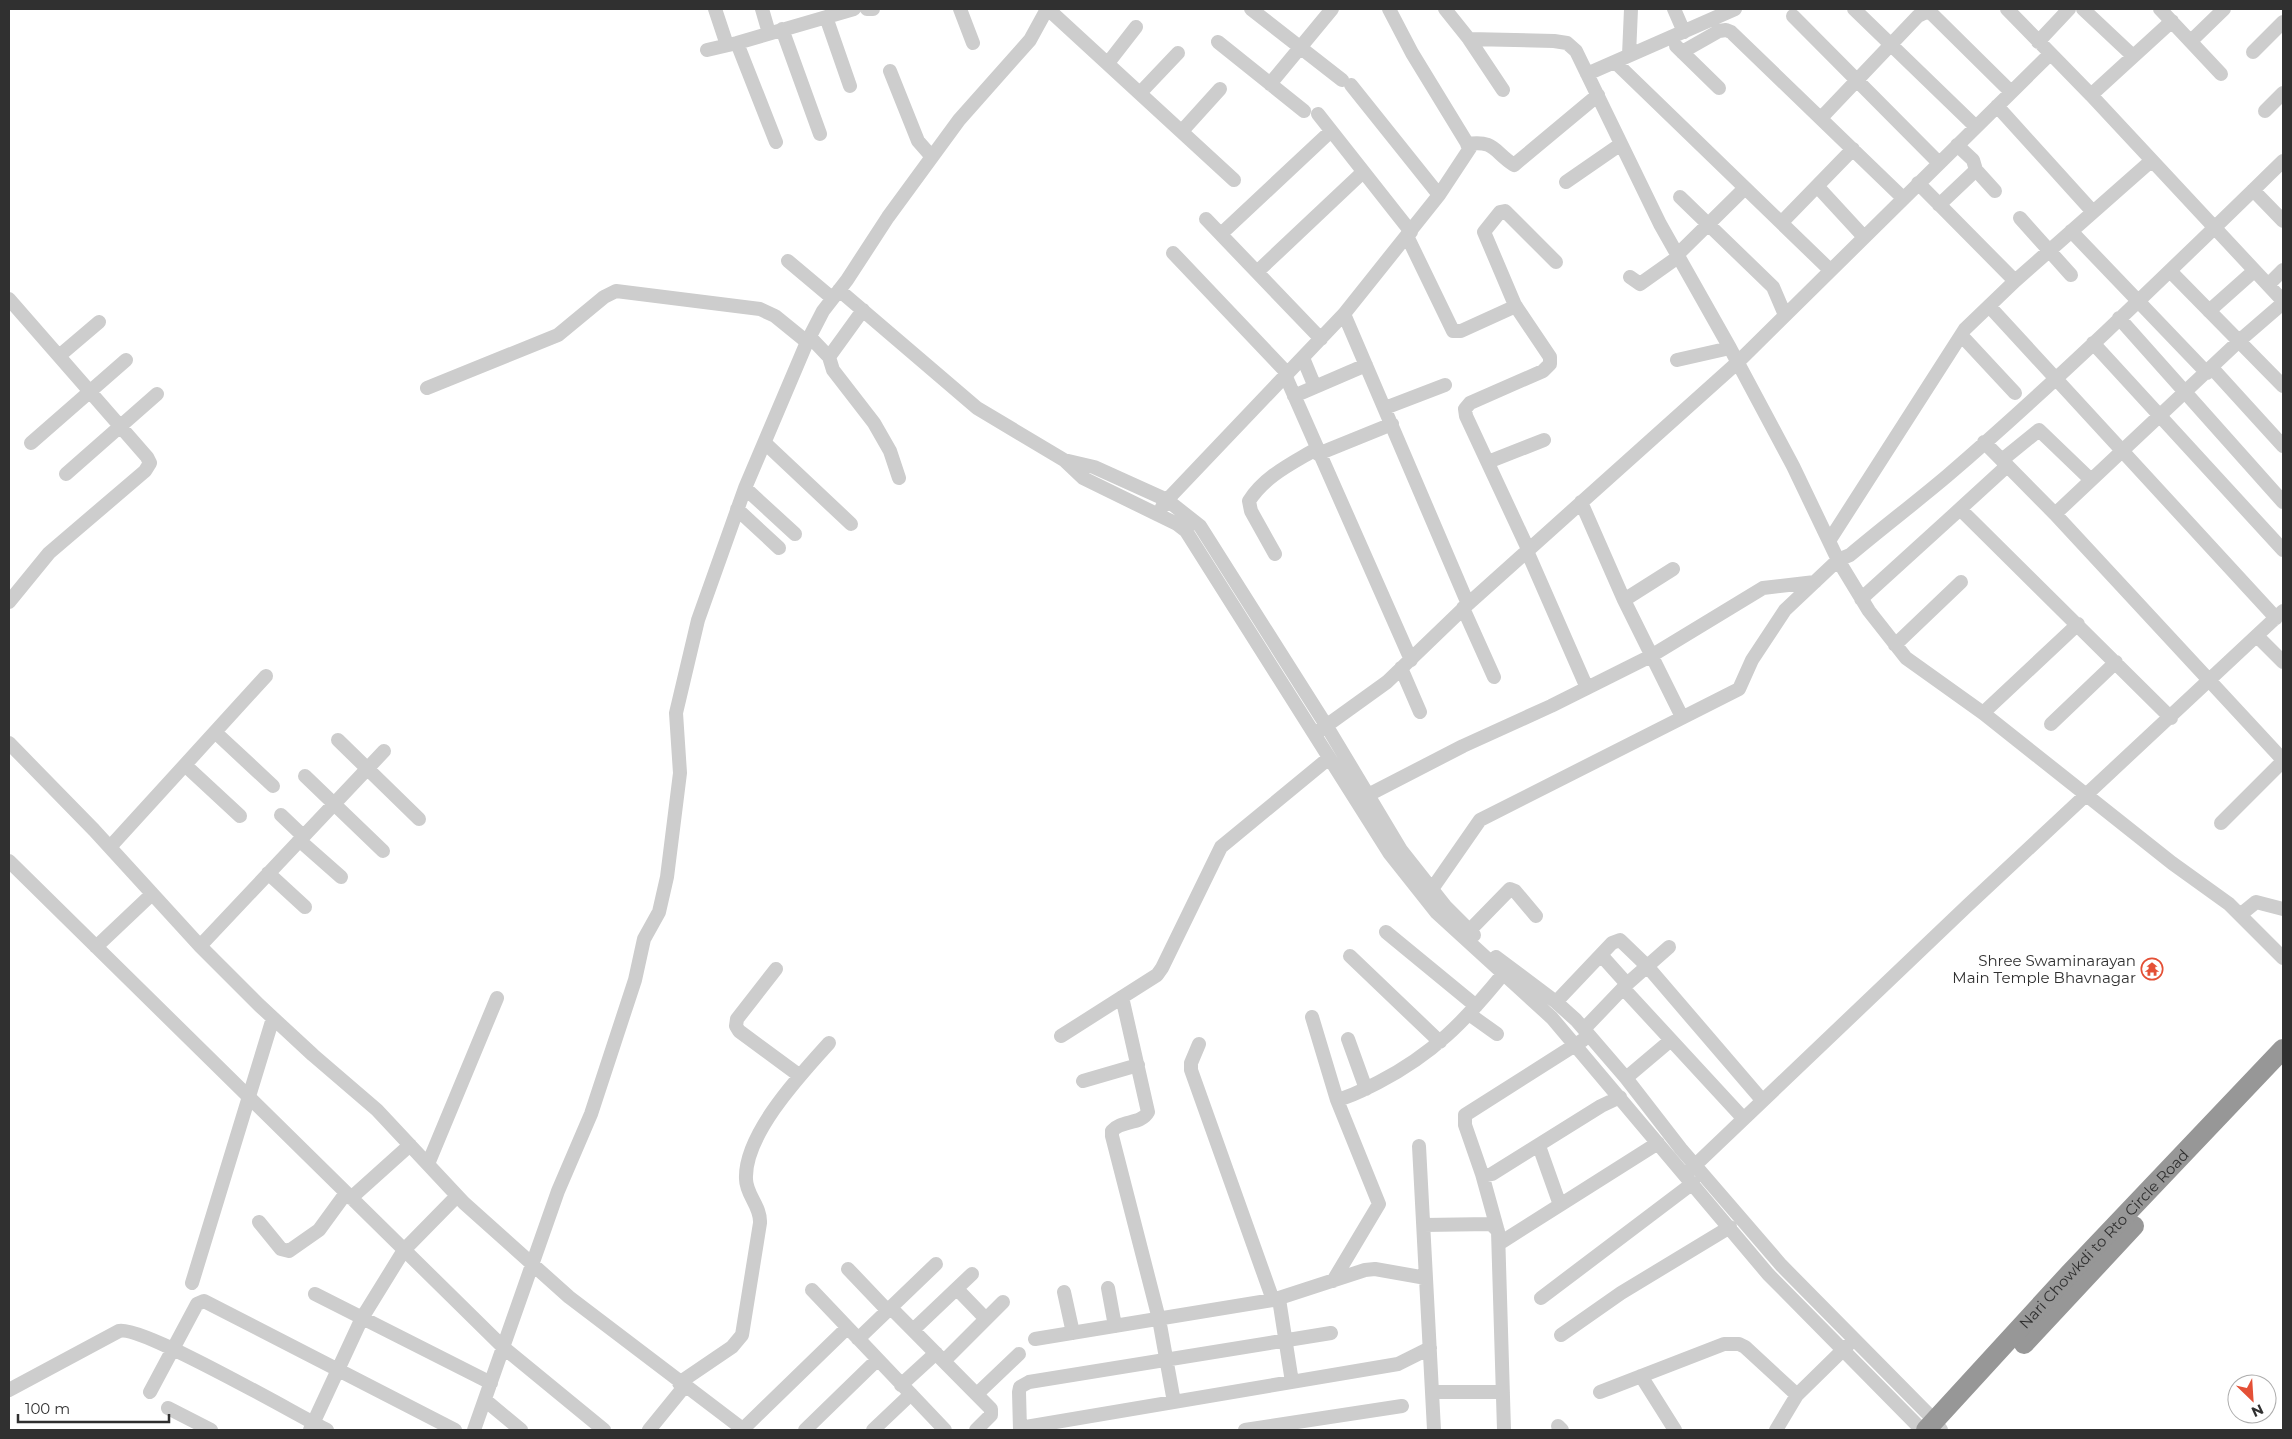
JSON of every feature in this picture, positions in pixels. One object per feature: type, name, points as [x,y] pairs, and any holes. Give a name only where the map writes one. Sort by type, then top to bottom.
[{"type":"highway","name":"Nari Chowkdi to Rto Circle Road","points":[[1933,1428],[2069,1274],[2283,1049]]},
{"type":"highway","points":[[1933,1428],[2283,1065]]},
{"type":"street","points":[[715,9],[776,142]]},
{"type":"street","points":[[762,9],[776,31],[820,134]]},
{"type":"street","points":[[707,50],[854,9]]},
{"type":"street","points":[[867,9],[873,9]]},
{"type":"street","points":[[960,9],[973,43]]},
{"type":"street","points":[[474,1430],[534,1265],[558,1191],[591,1114],[635,980],[644,939],[659,912],[667,877],[680,773],[676,713],[698,620],[745,488],[823,310],[959,120],[1030,40],[1048,9],[1234,180]]},
{"type":"street","points":[[1251,9],[1347,83],[1439,195]]},
{"type":"street","points":[[1270,84],[1332,9]]},
{"type":"street","points":[[1158,514],[1167,500],[1344,314],[1439,195],[1470,148],[1412,53],[1390,9]]},
{"type":"street","points":[[1446,9],[1469,39],[1502,90]]},
{"type":"street","points":[[1629,55],[1631,9]]},
{"type":"street","points":[[1674,9],[1684,32]]},
{"type":"street","points":[[1587,74],[1735,9]]},
{"type":"street","points":[[1854,9],[1976,127]]},
{"type":"street","points":[[2007,9],[2283,302],[2055,514]]},
{"type":"street","points":[[2038,42],[2069,9]]},
{"type":"street","points":[[2083,9],[2133,56]]},
{"type":"street","points":[[2160,9],[2221,74]]},
{"type":"street","points":[[2191,41],[2224,9]]},
{"type":"street","points":[[1820,118],[1918,16],[1926,12],[2011,92]]},
{"type":"street","points":[[826,16],[850,86]]},
{"type":"street","points":[[1793,16],[1939,163]]},
{"type":"street","points":[[2091,96],[2172,21]]},
{"type":"street","points":[[2253,52],[2283,22]]},
{"type":"street","points":[[1108,63],[1136,27]]},
{"type":"street","points":[[1682,52],[1719,31],[1726,30],[1732,32],[1903,198]]},
{"type":"street","points":[[1668,38],[1719,88]]},
{"type":"street","points":[[1469,39],[1554,40],[1567,43],[1576,51],[1660,224],[1738,362],[1793,466],[1838,560],[1861,599],[1906,658],[1983,713],[2172,863],[2229,904],[2283,958]]},
{"type":"street","points":[[1218,42],[1304,111]]},
{"type":"street","points":[[1140,93],[1178,53]]},
{"type":"street","points":[[1314,735],[1387,682],[1466,606],[1738,362],[2050,54]]},
{"type":"street","points":[[1614,62],[1830,270]]},
{"type":"street","points":[[890,71],[918,141],[932,158]]},
{"type":"street","points":[[1182,131],[1220,89]]},
{"type":"street","points":[[2265,111],[2283,93]]},
{"type":"street","points":[[1467,144],[1482,142],[1489,144],[1514,165],[1598,95]]},
{"type":"street","points":[[1997,106],[2093,212]]},
{"type":"street","points":[[1318,114],[1409,234],[1453,331],[1461,331],[1516,306]]},
{"type":"street","points":[[1221,234],[1331,131]]},
{"type":"street","points":[[1566,182],[1622,144]]},
{"type":"street","points":[[1957,145],[1973,160],[1976,170],[1995,191]]},
{"type":"street","points":[[1782,222],[1853,149]]},
{"type":"street","points":[[1829,541],[1961,335],[2015,281],[2151,161]]},
{"type":"street","points":[[1428,893],[1480,820],[1739,689],[1752,660],[1785,610],[1838,560],[1858,549],[1947,476],[2056,378],[2283,161]]},
{"type":"street","points":[[1939,205],[1976,170]]},
{"type":"street","points":[[1257,272],[1363,172]]},
{"type":"street","points":[[1918,183],[2015,281]]},
{"type":"street","points":[[1817,186],[1864,237]]},
{"type":"street","points":[[1630,277],[1640,284],[1678,256],[1745,188]]},
{"type":"street","points":[[2253,190],[2283,221]]},
{"type":"street","points":[[1680,197],[1773,287],[1785,315]]},
{"type":"street","points":[[1556,262],[1503,210],[1483,234],[1516,306],[1549,353],[1551,361],[1543,371],[1467,405],[1465,409],[1466,416],[1528,550],[1587,688]]},
{"type":"street","points":[[1206,218],[1321,339]]},
{"type":"street","points":[[2020,218],[2071,275]]},
{"type":"street","points":[[2072,231],[2137,302],[2210,371],[2283,446]]},
{"type":"street","points":[[1173,253],[1287,376],[1406,664],[1420,712]]},
{"type":"street","points":[[788,261],[863,310],[977,408],[1064,460],[1083,478],[1158,514],[1186,531],[1394,861],[1446,907],[1500,968],[1556,1002],[1587,1032],[1626,1078],[1691,1174],[1730,1227],[1773,1279],[1843,1350],[1933,1428]]},
{"type":"street","points":[[2268,285],[2283,270]]},
{"type":"street","points":[[2170,271],[2283,386]]},
{"type":"street","points":[[2209,311],[2254,271]]},
{"type":"street","points":[[427,388],[558,335],[604,297],[616,290],[760,309],[776,316],[809,339],[829,358],[833,370],[874,423],[890,451],[899,478]]},
{"type":"street","points":[[9,299],[147,457],[150,463],[148,469],[51,551],[9,602]]},
{"type":"street","points":[[1541,1298],[1691,1174],[1743,1118],[2280,615],[2123,451],[1989,306]]},
{"type":"street","points":[[829,358],[863,310]]},
{"type":"street","points":[[1344,314],[1392,424],[1494,678]]},
{"type":"street","points":[[2119,318],[2187,392],[2283,502]]},
{"type":"street","points":[[59,356],[99,322]]},
{"type":"street","points":[[1961,335],[2015,393]]},
{"type":"street","points":[[2093,343],[2283,550]]},
{"type":"street","points":[[1677,360],[1730,348]]},
{"type":"street","points":[[1303,358],[1315,387]]},
{"type":"street","points":[[32,442],[126,360]]},
{"type":"street","points":[[1294,396],[1366,365]]},
{"type":"street","points":[[1385,408],[1445,385]]},
{"type":"street","points":[[66,474],[157,394]]},
{"type":"street","points":[[1275,554],[1251,511],[1249,501],[1256,490],[1275,473],[1317,452],[1392,424]]},
{"type":"street","points":[[1861,599],[1960,509],[2039,430],[2092,480]]},
{"type":"street","points":[[1488,462],[1544,440]]},
{"type":"street","points":[[1984,442],[2055,514],[2283,760],[2221,823]]},
{"type":"street","points":[[765,443],[851,524]]},
{"type":"street","points":[[1064,460],[1094,467],[1167,500],[1191,518],[1208,537],[1326,725],[1428,893],[1436,912],[1547,1012],[1658,1143],[1691,1174],[1853,1339],[1933,1428]]},
{"type":"street","points":[[745,488],[795,534]]},
{"type":"street","points":[[1581,502],[1624,600],[1682,717]]},
{"type":"street","points":[[1960,509],[2171,718]]},
{"type":"street","points":[[737,510],[779,548]]},
{"type":"street","points":[[1624,600],[1672,569]]},
{"type":"street","points":[[1368,795],[1463,746],[1651,656],[1763,588],[1815,582]]},
{"type":"street","points":[[1895,645],[1961,582]]},
{"type":"street","points":[[1983,713],[2078,624]]},
{"type":"street","points":[[2257,636],[2283,662]]},
{"type":"street","points":[[2052,724],[2116,662]]},
{"type":"street","points":[[110,847],[266,676]]},
{"type":"street","points":[[215,732],[273,786]]},
{"type":"street","points":[[338,740],[419,819]]},
{"type":"street","points":[[9,743],[110,847],[200,946],[273,1018],[377,1110],[457,1196],[569,1297],[743,1430],[847,1328]]},
{"type":"street","points":[[200,946],[384,751]]},
{"type":"street","points":[[1061,1036],[1150,980],[1162,968],[1222,847],[1329,758]]},
{"type":"street","points":[[185,766],[240,816]]},
{"type":"street","points":[[305,776],[383,851]]},
{"type":"street","points":[[281,815],[301,838],[341,877]]},
{"type":"street","points":[[9,862],[504,1348],[604,1430]]},
{"type":"street","points":[[268,874],[305,908]]},
{"type":"street","points":[[1469,931],[1510,889],[1515,891],[1536,916]]},
{"type":"street","points":[[96,947],[152,894]]},
{"type":"street","points":[[2240,915],[2256,902],[2283,909]]},
{"type":"street","points":[[1386,932],[1497,1034]]},
{"type":"street","points":[[1556,1002],[1612,943],[1620,940],[1648,966],[1762,1100]]},
{"type":"street","points":[[1504,1430],[1500,1243],[1483,1176],[1465,1125],[1465,1115],[1575,1044],[1625,986],[1669,947]]},
{"type":"street","points":[[1601,955],[1671,1040],[1743,1118]]},
{"type":"street","points":[[1350,956],[1440,1042]]},
{"type":"street","points":[[1337,1100],[1351,1097],[1409,1066],[1440,1042],[1472,1010],[1500,968]]},
{"type":"street","points":[[776,969],[737,1019],[736,1026],[739,1031],[800,1076]]},
{"type":"street","points":[[1122,997],[1148,1112],[1144,1118],[1116,1127],[1112,1131],[1112,1136],[1159,1319],[1174,1402]]},
{"type":"street","points":[[428,1164],[497,998]]},
{"type":"street","points":[[192,1282],[273,1018]]},
{"type":"street","points":[[1312,1018],[1337,1100],[1379,1204],[1332,1281]]},
{"type":"street","points":[[1348,1039],[1366,1089]]},
{"type":"street","points":[[1626,1078],[1671,1040]]},
{"type":"street","points":[[649,1430],[682,1385],[738,1342],[745,1328],[760,1222],[759,1211],[746,1181],[750,1152],[757,1136],[800,1076],[828,1043]]},
{"type":"street","points":[[1199,1044],[1191,1063],[1191,1070],[1276,1299],[1286,1340],[1292,1382]]},
{"type":"street","points":[[1083,1081],[1138,1065]]},
{"type":"street","points":[[1483,1176],[1492,1174],[1540,1146],[1601,1106],[1620,1097]]},
{"type":"street","points":[[1500,1243],[1658,1143]]},
{"type":"street","points":[[259,1222],[282,1249],[288,1251],[318,1230],[349,1196],[410,1145]]},
{"type":"street","points":[[1419,1146],[1434,1430]]},
{"type":"street","points":[[1540,1146],[1560,1205]]},
{"type":"street","points":[[312,1427],[362,1318],[404,1250],[457,1196]]},
{"type":"street","points":[[1424,1225],[1491,1224],[1497,1228]]},
{"type":"street","points":[[1561,1335],[1621,1293],[1730,1227]]},
{"type":"street","points":[[858,1340],[936,1264]]},
{"type":"street","points":[[848,1269],[913,1330],[992,1412],[977,1430]]},
{"type":"street","points":[[1035,1339],[1276,1299],[1370,1269],[1426,1278]]},
{"type":"street","points":[[913,1330],[972,1274]]},
{"type":"street","points":[[1108,1288],[1115,1326]]},
{"type":"street","points":[[957,1289],[986,1319]]},
{"type":"street","points":[[812,1290],[943,1430]]},
{"type":"street","points":[[1064,1292],[1073,1333]]},
{"type":"street","points":[[315,1294],[491,1383]]},
{"type":"street","points":[[150,1392],[197,1304],[204,1301],[455,1430]]},
{"type":"street","points":[[872,1430],[906,1390],[940,1357],[986,1319],[1003,1302]]},
{"type":"street","points":[[9,1390],[122,1330],[130,1331],[173,1349],[312,1427],[327,1430]]},
{"type":"street","points":[[1331,1333],[1024,1384],[1019,1392],[1020,1429],[1398,1364],[1430,1348]]},
{"type":"street","points":[[1776,1430],[1798,1395],[1853,1339]]},
{"type":"street","points":[[1600,1392],[1724,1344],[1739,1344],[1798,1395]]},
{"type":"street","points":[[976,1394],[1019,1354]]},
{"type":"street","points":[[805,1430],[878,1360]]},
{"type":"street","points":[[1641,1376],[1674,1430]]},
{"type":"street","points":[[1432,1392],[1503,1392]]},
{"type":"street","points":[[485,1400],[522,1430]]},
{"type":"street","points":[[1245,1430],[1402,1406]]},
{"type":"street","points":[[168,1408],[211,1430]]},
{"type":"place","name":"Shree Swaminarayan Main Temple Bhavnagar","points":[[2152,969]]}]
